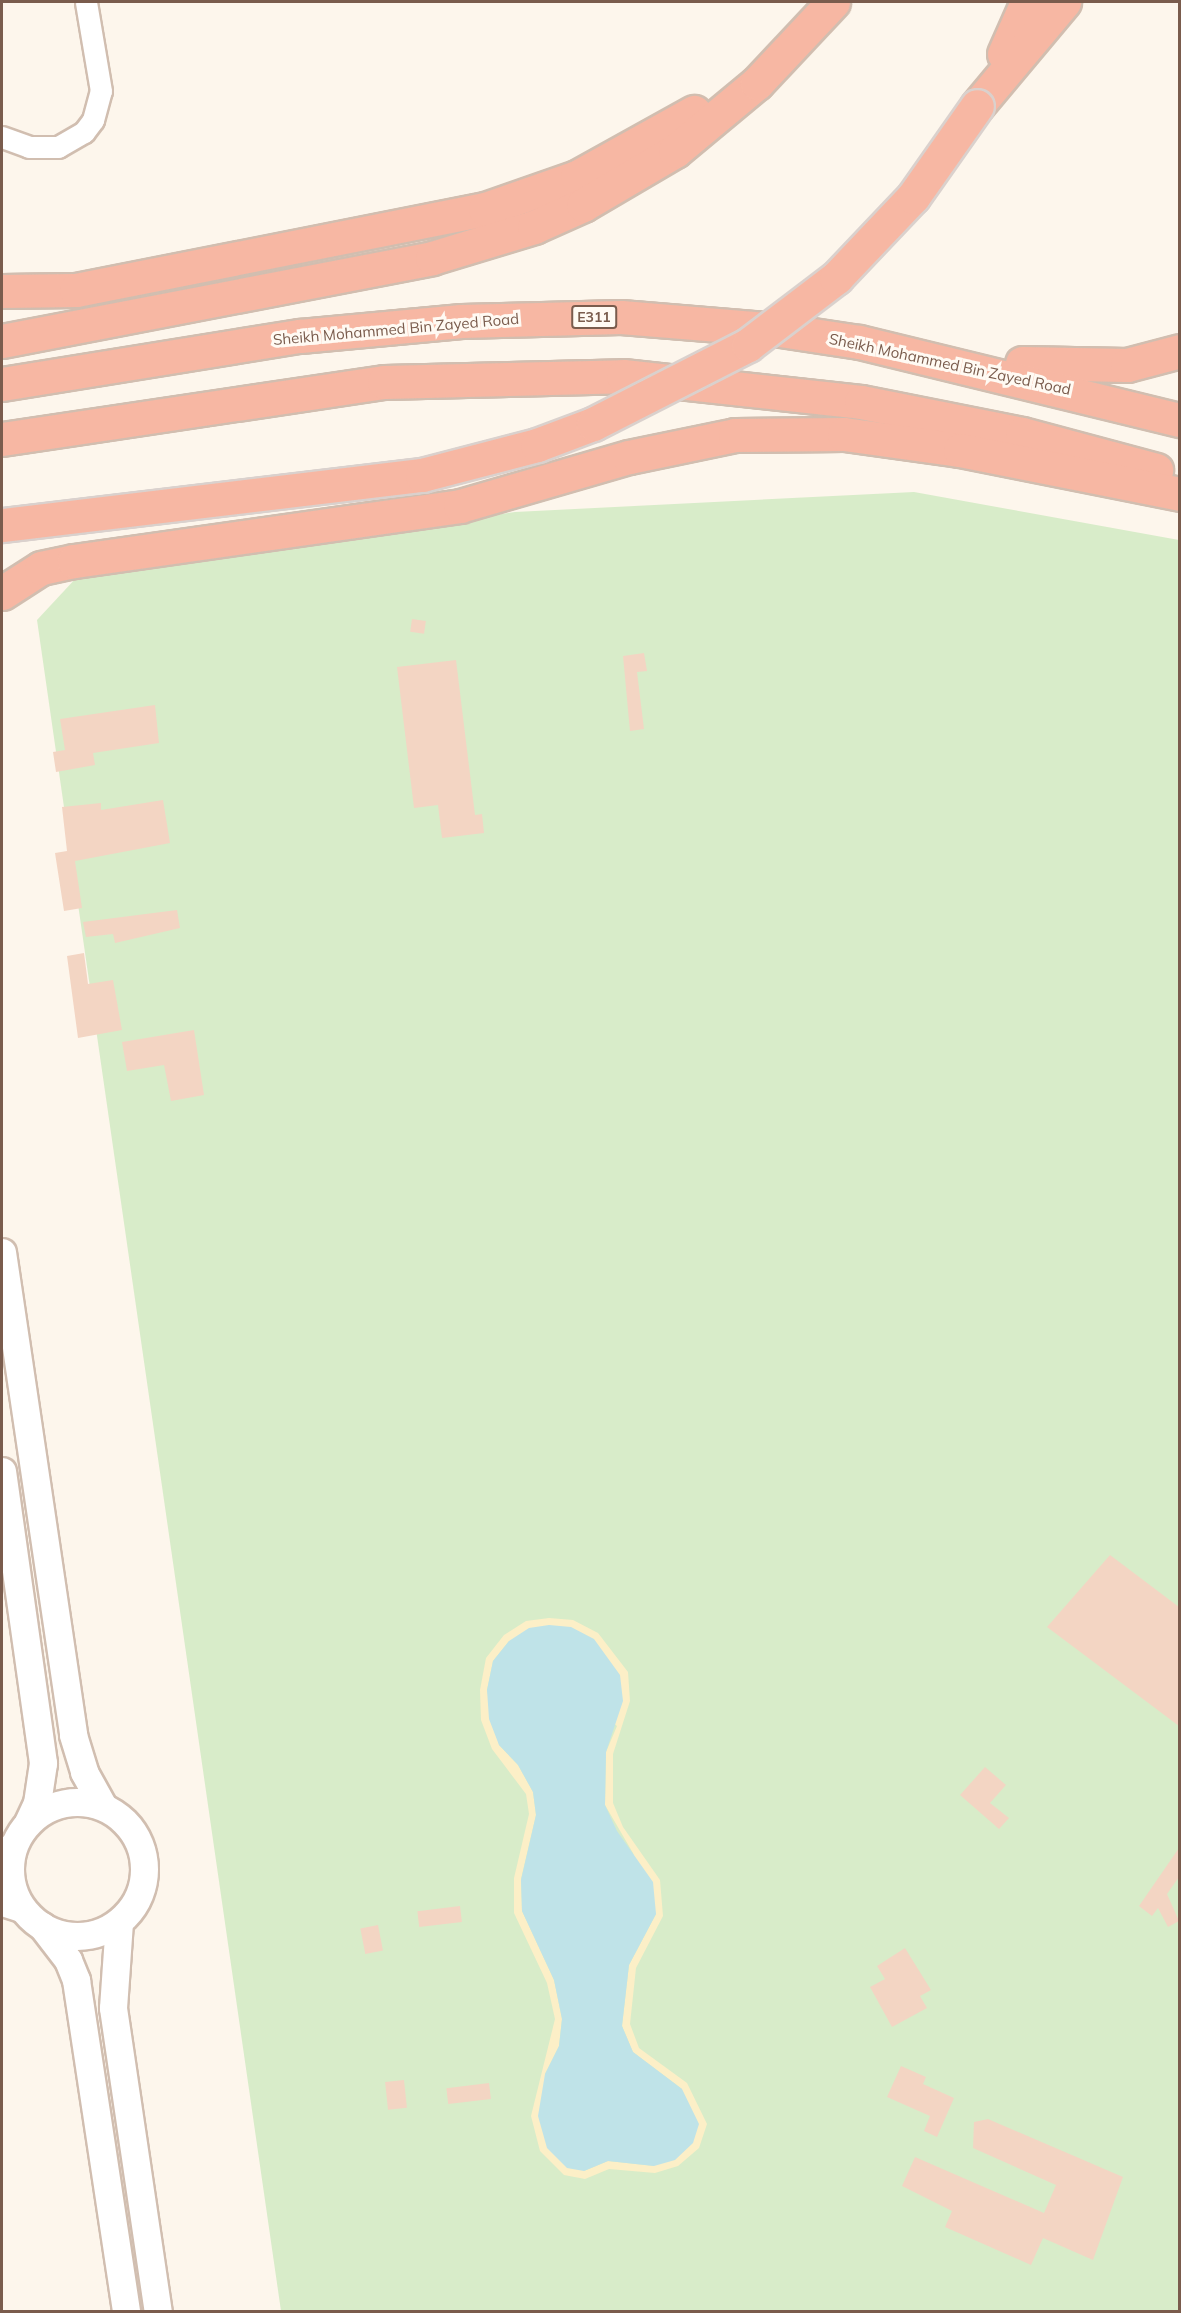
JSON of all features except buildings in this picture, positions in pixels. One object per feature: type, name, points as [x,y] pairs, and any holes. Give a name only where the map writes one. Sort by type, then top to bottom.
[{"type":"highway","points":[[977,106],[1028,2]]},
{"type":"highway","points":[[2,525],[422,475],[537,445],[604,420],[748,345],[836,278],[913,198],[977,106],[1064,2]]},
{"type":"highway","points":[[2,291],[76,290],[437,221],[531,195],[664,132],[831,3]]},
{"type":"highway","points":[[2,341],[432,258],[534,227],[583,206],[675,151],[757,83],[831,3]]},
{"type":"highway","name":"Sheikh Mohammed Bin Zayed Road","points":[[2,384],[300,336],[541,317],[700,322],[848,340],[938,358],[1179,420]]},
{"type":"highway","points":[[938,358],[1098,367],[1127,365],[1179,351]]},
{"type":"highway","points":[[2,439],[384,382],[623,376],[861,402],[1022,434],[1179,477]]},
{"type":"highway","points":[[2,592],[41,568],[74,561],[460,506],[629,457],[735,435],[811,433],[897,441],[1012,459],[1179,494]]},
{"type":"street","points":[[2,137],[29,147],[58,147],[84,132],[93,120],[101,91],[86,2]]},
{"type":"street","points":[[2,1252],[73,1735],[84,1772],[103,1806],[134,1832],[144,1860],[142,1890],[119,1922],[89,1935],[65,1935],[2,1905]]},
{"type":"street","points":[[2,1471],[44,1763],[37,1803],[16,1837],[10,1877],[35,1920],[68,1960],[76,1980],[126,2312]]},
{"type":"street","points":[[16,1837],[63,1802],[103,1806]]},
{"type":"street","points":[[119,1922],[113,2008],[158,2312]]},
{"type":"green space","points":[[914,492],[1179,540],[1179,2311],[281,2311],[37,620],[77,577],[515,512]]},
{"type":"sand","points":[[549,1618],[573,1620],[598,1633],[628,1672],[630,1701],[613,1754],[613,1803],[623,1827],[660,1880],[663,1916],[636,1968],[630,2024],[639,2048],[687,2083],[707,2124],[699,2148],[678,2166],[655,2173],[609,2169],[585,2179],[564,2175],[540,2151],[531,2116],[555,2019],[547,1983],[514,1913],[514,1878],[529,1814],[526,1794],[492,1749],[481,1720],[480,1690],[486,1658],[504,1635],[526,1621]],"holes":[[[509,1641],[617,1726],[606,1752],[605,1805],[633,1853],[656,1914],[629,1965],[622,2026],[633,2052],[682,2089],[654,2166],[608,2161],[584,2171],[545,2074],[559,2046],[562,2019],[554,1980],[522,1911],[521,1879],[536,1815],[533,1792],[518,1765],[499,1745],[487,1690],[493,1661]]]},
{"type":"water","points":[[549,1625],[571,1627],[594,1639],[620,1675],[623,1701],[606,1752],[605,1805],[617,1831],[653,1882],[656,1914],[629,1965],[622,2026],[633,2052],[682,2089],[699,2124],[693,2143],[675,2160],[654,2166],[608,2161],[584,2171],[567,2168],[547,2148],[538,2116],[545,2074],[559,2046],[562,2019],[554,1980],[522,1911],[521,1880],[536,1815],[533,1792],[518,1765],[499,1745],[489,1719],[487,1690],[493,1661],[509,1641],[529,1628]]}]
